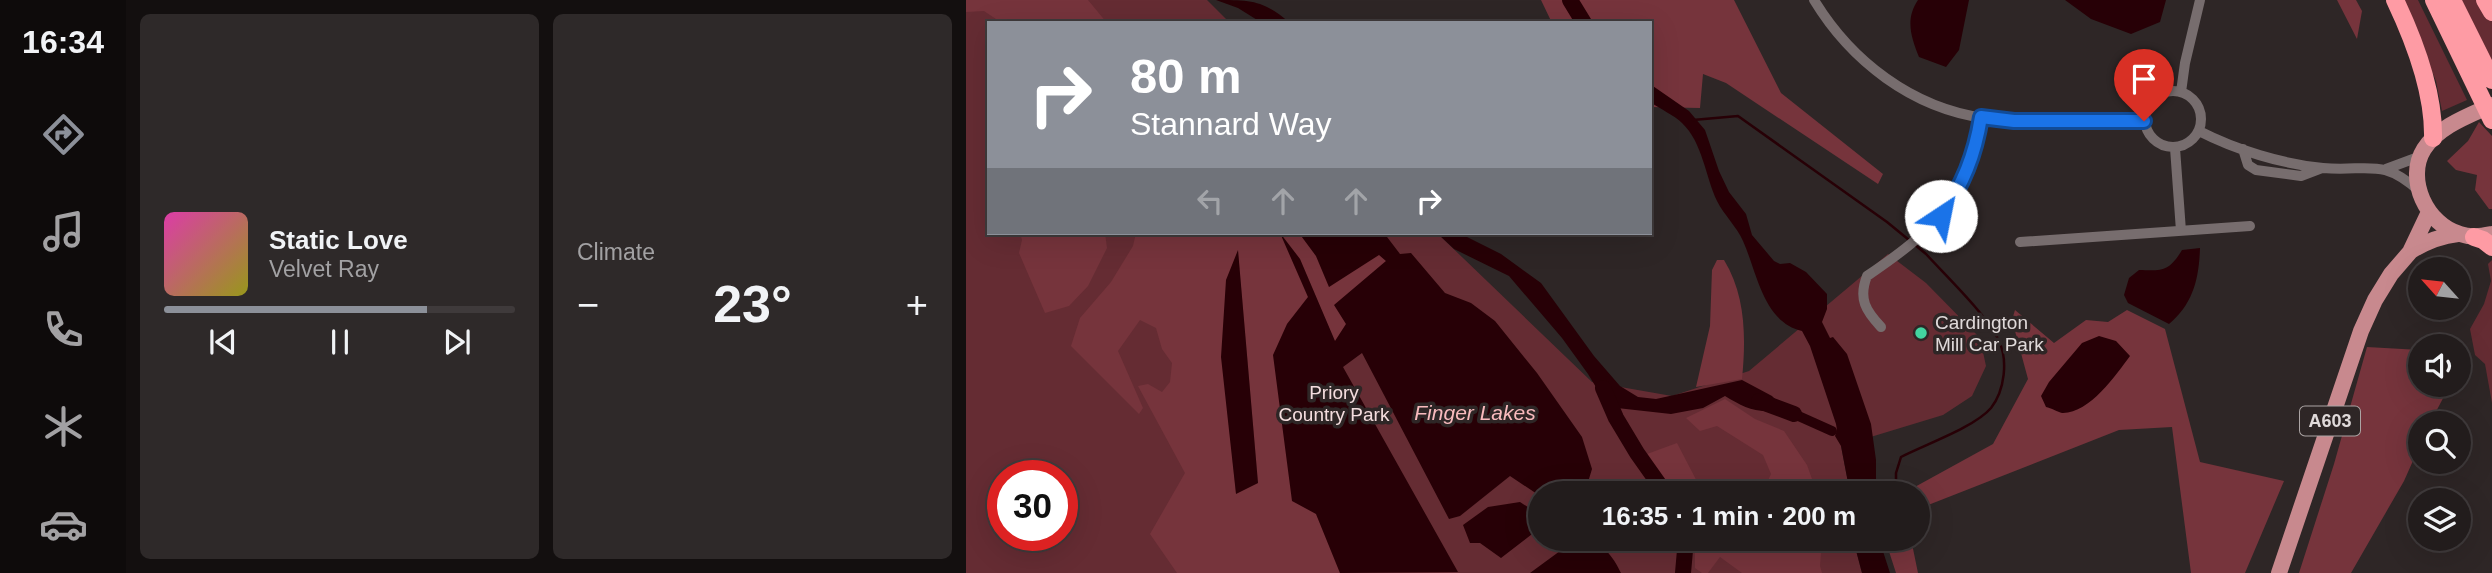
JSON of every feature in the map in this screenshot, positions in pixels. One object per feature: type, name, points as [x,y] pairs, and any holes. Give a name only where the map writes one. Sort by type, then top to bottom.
[{"type":"highway","points":[[2395,0],[2409,30],[2434,115],[2433,138]]},
{"type":"highway","points":[[2434,0],[2482,73]]},
{"type":"highway","points":[[2452,0],[2482,73],[2492,120]]},
{"type":"highway","points":[[2484,0],[2492,12]]},
{"type":"highway","points":[[2474,235],[2492,247]]},
{"type":"main road","points":[[2474,235],[2442,225],[2429,212],[2419,191],[2418,177],[2421,156],[2433,138],[2453,123],[2492,105]]},
{"type":"main road","name":"A603","points":[[2279,573],[2361,331],[2386,283],[2410,252],[2429,212]]},
{"type":"main road","name":"A603","points":[[2410,252],[2441,236],[2474,235]]},
{"type":"street","points":[[1814,0],[1828,23],[1874,71],[1926,102],[1957,113],[2014,121],[2144,121]]},
{"type":"street","points":[[2181,92],[2200,0]]},
{"type":"street","points":[[2181,92],[2189,95],[2197,104],[2202,120],[2199,131],[2192,140],[2175,148],[2163,146],[2153,140],[2144,121],[2152,99],[2161,93],[2181,92]]},
{"type":"street","points":[[1881,327],[1864,305],[1863,286],[1867,276],[1890,261],[1941,216],[1962,184],[1972,160],[1981,117]]},
{"type":"street","points":[[2199,131],[2243,149],[2323,168],[2386,169],[2421,156]]},
{"type":"street","points":[[2175,148],[2181,231]]},
{"type":"street","points":[[2243,149],[2248,165],[2256,170],[2301,176],[2323,168]]},
{"type":"street","points":[[2386,169],[2402,176],[2419,191]]},
{"type":"street","points":[[2020,242],[2250,226]]},
{"type":"green space","name":"Priory Country Park","points":[[966,0],[1207,0],[1228,21],[987,21],[987,235],[1439,235],[1592,382],[1672,396],[1749,371],[1888,254],[1926,283],[1980,338],[1986,366],[1972,396],[1943,415],[1841,446],[1848,481],[1528,481],[1528,551],[1856,551],[1862,573],[966,573]]},
{"type":"green space","points":[[2402,0],[2418,0],[2467,100],[2442,111],[2436,81]]},
{"type":"green space","points":[[2458,0],[2479,0],[2492,20],[2492,64]]},
{"type":"green space","points":[[2492,260],[2492,403],[2485,364],[2475,355],[2470,329],[2484,304],[2491,281],[2488,264]]},
{"type":"shaded area","points":[[966,0],[1088,0],[1105,21],[999,21],[984,11],[966,12]]},
{"type":"shaded area","points":[[1541,0],[1734,0],[1781,93],[1883,174],[1878,184],[1726,83],[1703,74],[1700,108],[1652,107],[1652,21],[1551,21]]},
{"type":"shaded area","points":[[2337,0],[2356,0],[2362,11],[2357,39]]},
{"type":"shaded area","points":[[2479,122],[2492,136],[2492,209],[2489,209],[2475,190],[2477,175],[2456,170],[2447,161],[2468,141]]},
{"type":"shaded area","points":[[1021,235],[1105,235],[1107,248],[1088,286],[1069,306],[1045,313],[1019,253]]},
{"type":"shaded area","points":[[1136,235],[1281,235],[1308,297],[1287,324],[1316,514],[1340,573],[1177,573],[1150,534],[1185,473],[1138,386],[1148,384],[1162,392],[1170,382],[1172,363],[1162,349],[1156,328],[1140,320],[1118,351],[1143,408],[1139,414],[1071,346],[1080,318],[1111,282],[1133,246]],"holes":[[[1238,252],[1258,483],[1236,493],[1222,357]]]},
{"type":"shaded area","points":[[1282,235],[1300,235],[1316,256],[1329,287],[1379,254],[1386,261],[1335,305],[1346,324],[1335,342],[1300,259]]},
{"type":"shaded area","points":[[1717,260],[1724,260],[1737,288],[1744,333],[1742,379],[1696,387],[1710,326],[1712,270]]},
{"type":"shaded area","points":[[2015,310],[2054,343],[2086,320],[2108,322],[2127,310],[2165,329],[2200,462],[2284,481],[2245,573],[2191,573],[2172,427],[2119,430],[1930,504],[1930,481],[1926,481],[1993,444],[2028,379],[2012,320]]},
{"type":"shaded area","points":[[2367,347],[2408,349],[2408,397],[2444,397],[2436,411],[2408,411],[2408,472],[2404,481],[2351,573],[2299,573],[2334,464]]},
{"type":"shaded area","points":[[1725,399],[1755,419],[1784,431],[1807,465],[1813,481],[1768,481],[1771,474],[1763,455],[1717,426],[1700,431],[1686,418]]},
{"type":"shaded area","points":[[1677,443],[1697,481],[1658,481],[1647,454]]},
{"type":"shaded area","points":[[1695,551],[1821,551],[1822,573],[1742,573],[1720,557],[1708,573],[1702,573],[1695,568]]},
{"type":"shaded area","points":[[1889,551],[1913,551],[1918,573],[1896,573]]},
{"type":"water","points":[[1216,0],[1256,3],[1287,21],[1259,21],[1238,8]]},
{"type":"water","points":[[1918,0],[1969,0],[1959,50],[1946,67],[1919,57],[1910,21]]},
{"type":"water","points":[[2065,0],[2166,0],[2160,22],[2131,34],[2091,19]]},
{"type":"water","points":[[1652,85],[1689,111],[1705,130],[1719,171],[1729,192],[1746,214],[1752,235],[1774,261],[1780,264],[1790,263],[1806,272],[1827,294],[1827,309],[1822,322],[1830,338],[1833,337],[1847,354],[1871,424],[1876,481],[1848,481],[1841,446],[1835,436],[1836,424],[1810,346],[1802,331],[1778,318],[1770,307],[1740,236],[1717,201],[1695,140],[1679,120],[1652,103]]},
{"type":"water","name":"Finger Lakes","points":[[1281,235],[1300,259],[1335,341],[1346,324],[1334,305],[1386,261],[1379,255],[1329,287],[1316,256],[1300,235],[1386,235],[1400,254],[1411,253],[1445,293],[1471,303],[1495,321],[1537,373],[1582,437],[1592,469],[1588,481],[1528,481],[1528,488],[1510,476],[1460,516],[1449,519],[1362,353],[1343,367],[1458,572],[1340,573],[1316,514],[1292,501],[1273,355],[1287,324],[1308,297]]},
{"type":"water","points":[[1439,235],[1463,235],[1501,254],[1541,283],[1594,356],[1620,386],[1638,397],[1656,399],[1742,380],[1772,396],[1780,404],[1778,410],[1750,409],[1725,396],[1703,408],[1671,414],[1608,407],[1562,338],[1509,276],[1454,249]]},
{"type":"water","points":[[2200,248],[2193,290],[2184,308],[2169,324],[2128,303],[2124,295],[2129,278],[2139,270],[2165,268],[2182,250]]},
{"type":"water","points":[[1238,250],[1258,483],[1236,494],[1221,357],[1226,280]]},
{"type":"water","points":[[2099,336],[2116,341],[2130,356],[2101,392],[2082,407],[2062,413],[2046,407],[2041,396],[2049,382],[2082,343]]},
{"type":"water","points":[[1520,502],[1528,507],[1528,537],[1501,558],[1480,543],[1470,543],[1463,525],[1488,507]]},
{"type":"water","points":[[1560,551],[1606,551],[1621,573],[1530,573]]},
{"type":"water","points":[[1856,551],[1883,551],[1890,573],[1862,573]]},
{"type":"waterway","points":[[1570,0],[1583,21]]},
{"type":"waterway","points":[[1693,120],[1738,116],[1909,240]]},
{"type":"waterway","points":[[1896,481],[1901,457],[1962,429],[1991,408],[2004,375],[2004,357],[1993,331],[1966,296],[1914,244]]},
{"type":"waterway","points":[[1603,388],[1616,418],[1657,481]]},
{"type":"waterway","points":[[1759,401],[1794,414]]},
{"type":"waterway","points":[[1794,414],[1832,431]]},
{"type":"waterway","points":[[1683,573],[1685,551]]},
{"type":"place","name":"Cardington Mill Car Park","points":[[1921,333]]},
{"type":"route","points":[[1941,216],[1962,184],[1972,160],[1981,117],[2014,121],[2144,121]]}]
